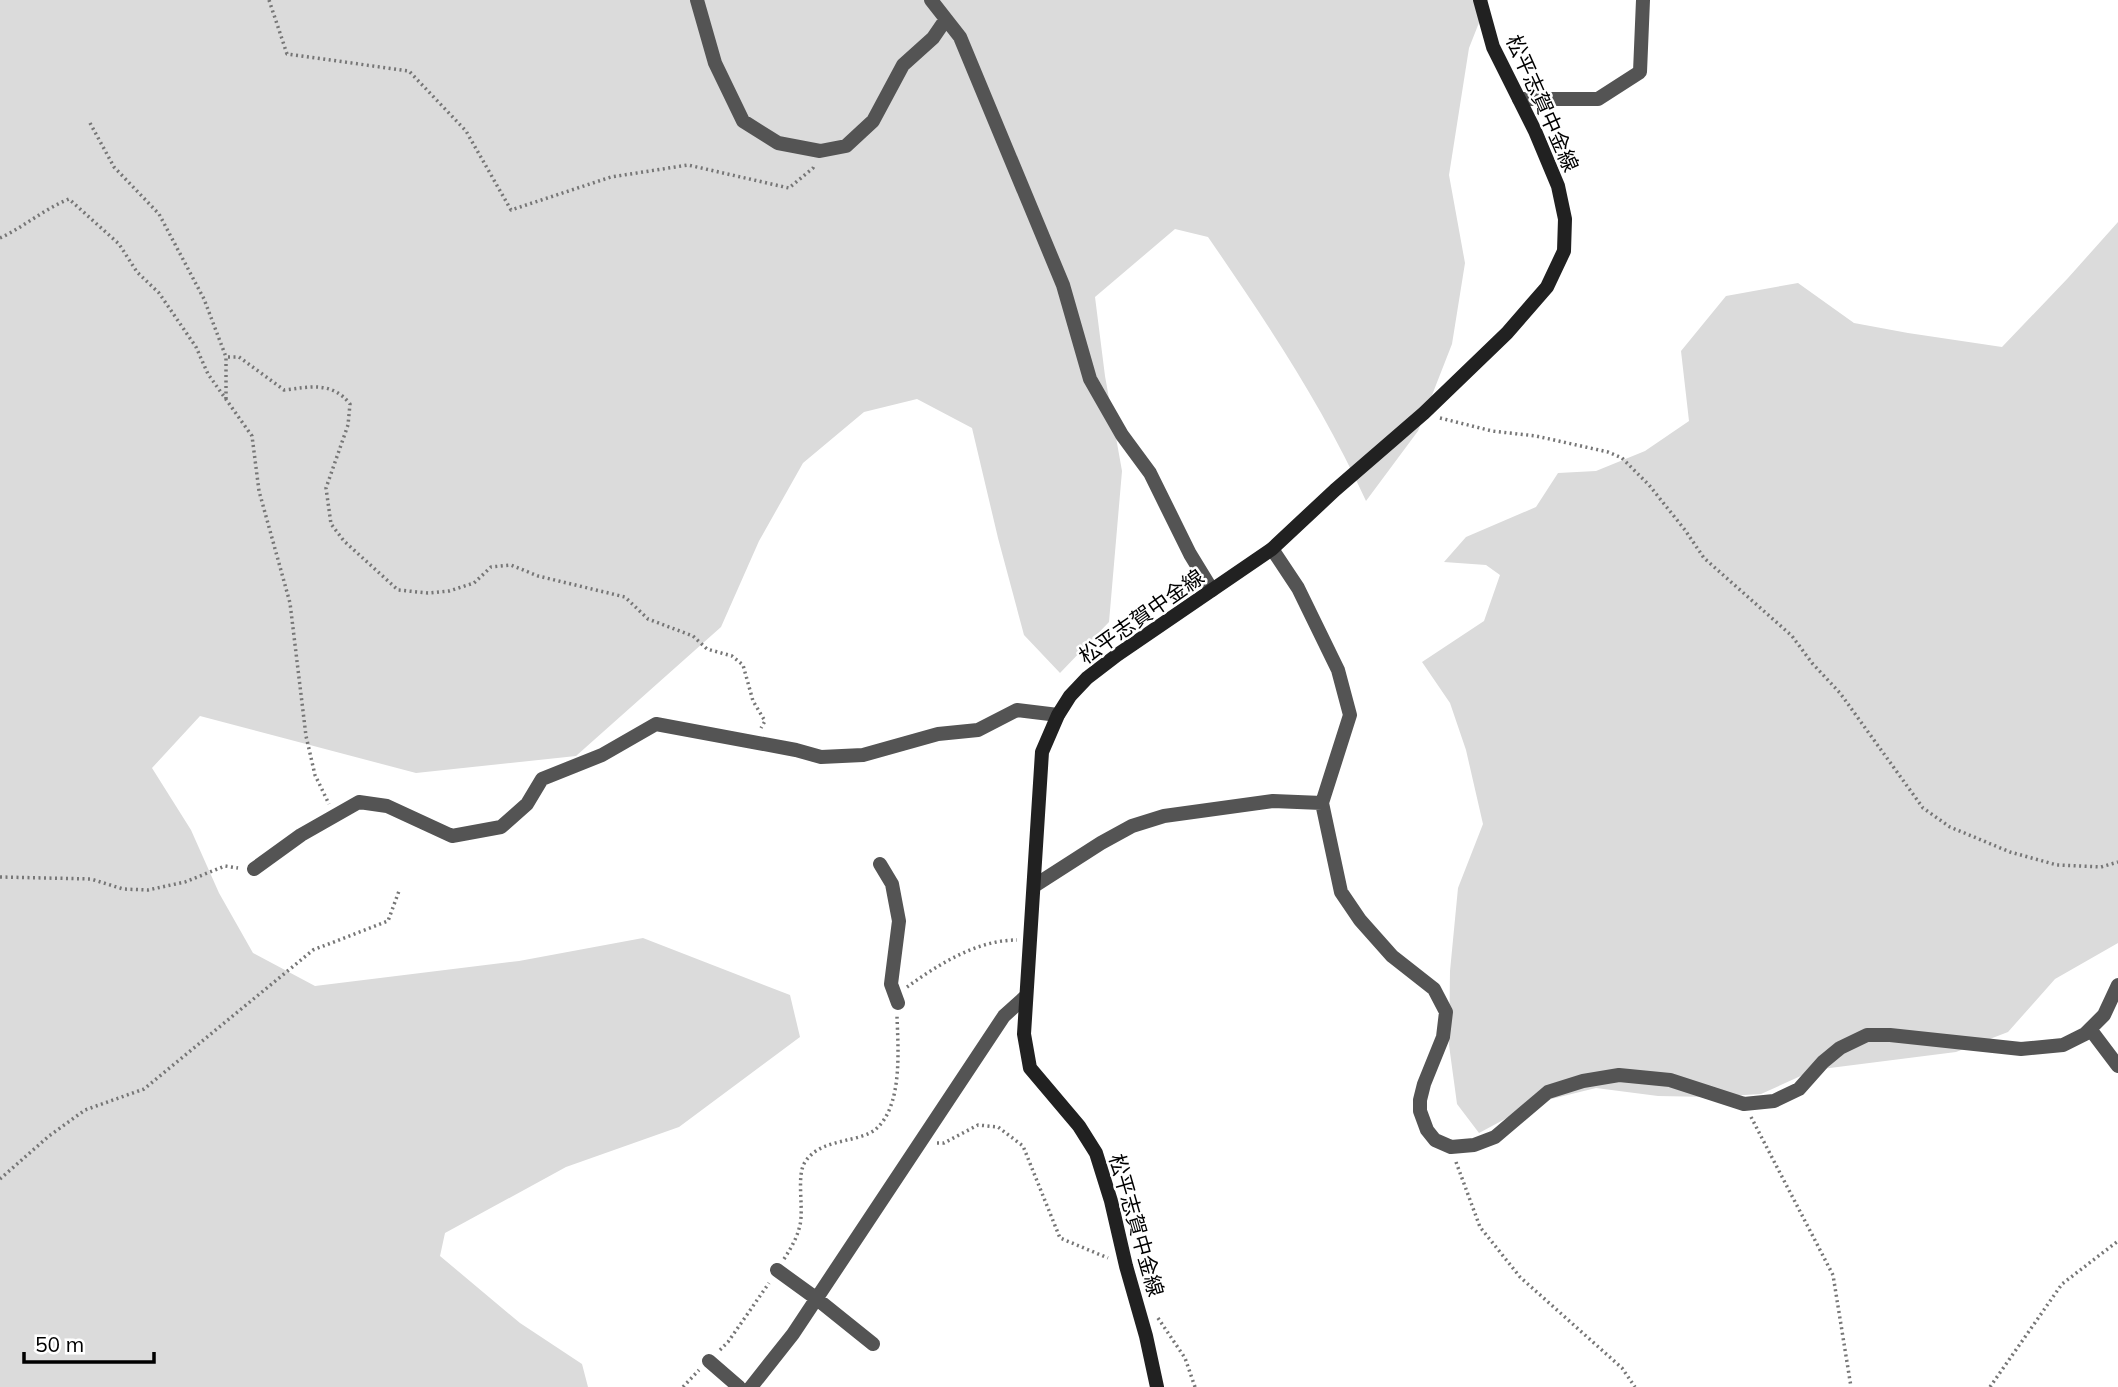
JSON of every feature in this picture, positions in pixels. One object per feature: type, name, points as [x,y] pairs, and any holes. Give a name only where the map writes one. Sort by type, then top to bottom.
[{"type":"main road","name":"松平志賀中金線","points":[[1157,1387],[1111,1201],[1096,1153],[1079,1126],[1030,1068],[1024,1034],[1025,998],[1042,752],[1058,715],[1070,696],[1087,678],[1272,549],[1424,413],[1507,333],[1547,287],[1564,251],[1566,219],[1558,186],[1535,131],[1493,47],[1480,0]]},
{"type":"street","points":[[697,0],[715,63],[743,121],[778,143],[820,151],[846,146],[873,121],[903,65],[933,38],[946,19]]},
{"type":"street","points":[[931,0],[960,37],[1063,285],[1090,379],[1122,435],[1150,473],[1212,590]]},
{"type":"street","points":[[1519,99],[1598,99],[1640,72],[1643,0]]},
{"type":"street","points":[[1272,549],[1298,588],[1338,670],[1350,715],[1322,803],[1341,892],[1360,920],[1392,956],[1434,989],[1446,1012],[1443,1037],[1424,1084],[1420,1111],[1427,1130],[1435,1140],[1451,1147],[1474,1144],[1495,1137],[1548,1092],[1583,1080],[1619,1075],[1670,1080],[1744,1104],[1774,1101],[1799,1089],[1823,1062],[1840,1048],[1867,1035],[2021,1049],[2063,1045],[2085,1034],[2104,1015],[2118,985]]},
{"type":"street","points":[[254,869],[301,835],[359,802],[387,806],[452,836],[501,827],[527,804],[542,779],[603,755],[656,724],[821,757],[863,755],[938,734],[978,730],[1017,710],[1058,715]]},
{"type":"street","points":[[1034,886],[1132,826],[1164,816],[1273,801],[1322,803]]},
{"type":"street","points":[[880,864],[892,884],[899,920],[891,984],[898,1003]]},
{"type":"street","points":[[751,1387],[817,1299],[1004,1016],[1025,998]]},
{"type":"street","points":[[2090,1029],[2118,1066]]},
{"type":"street","points":[[777,1270],[873,1344]]},
{"type":"street","points":[[709,1361],[739,1387]]},
{"type":"path","points":[[269,0],[287,54],[409,71],[466,131],[511,210],[611,177],[688,165],[789,188],[813,168],[820,151]]},
{"type":"path","points":[[90,123],[114,167],[159,214],[204,299],[226,357],[226,399]]},
{"type":"path","points":[[0,239],[50,207],[69,200],[119,244],[137,272],[159,293],[196,347],[208,374],[252,436],[259,491],[290,603],[306,736],[315,775],[326,801],[337,814]]},
{"type":"path","points":[[226,357],[239,357],[284,390],[318,387],[340,392],[350,404],[348,425],[326,488],[331,523],[344,541],[398,590],[428,593],[449,591],[474,583],[491,567],[511,565],[538,576],[625,597],[649,619],[693,636],[707,649],[732,656],[743,665],[753,701],[765,721],[754,743]]},
{"type":"path","points":[[1424,413],[1492,431],[1536,436],[1622,458],[1649,485],[1704,558],[1792,636],[1840,693],[1923,808],[1950,827],[2010,852],[2057,865],[2101,867],[2118,862]]},
{"type":"path","points":[[0,877],[91,879],[123,888],[148,890],[185,882],[225,866],[254,869]]},
{"type":"path","points":[[0,1179],[49,1136],[85,1110],[144,1089],[313,950],[388,921],[399,891]]},
{"type":"path","points":[[683,1387],[728,1342],[794,1243],[800,1224],[804,1163],[820,1147],[858,1138],[875,1130],[888,1115],[895,1091],[899,1051],[898,1003],[902,991],[926,973],[966,952],[1006,940],[1030,940]]},
{"type":"path","points":[[1744,1104],[1833,1275],[1851,1387]]},
{"type":"path","points":[[923,1139],[944,1143],[978,1125],[998,1126],[1023,1146],[1060,1238],[1126,1266]]},
{"type":"path","points":[[1451,1147],[1480,1227],[1520,1277],[1622,1368],[1635,1387]]},
{"type":"path","points":[[1990,1387],[2062,1284],[2118,1241]]},
{"type":"path","points":[[1155,1313],[1185,1358],[1195,1387]]},
{"type":"shaded area","points":[[0,0],[1488,0],[1469,48],[1449,175],[1465,263],[1452,344],[1418,431],[1366,501],[1313,399],[1208,237],[1175,229],[1095,297],[1105,376],[1122,471],[1109,622],[1060,673],[1024,635],[972,428],[917,399],[864,412],[803,463],[759,541],[721,627],[576,756],[416,773],[200,716],[152,768],[191,830],[219,893],[253,953],[315,986],[519,961],[643,938],[790,995],[800,1037],[679,1127],[566,1167],[445,1233],[440,1256],[520,1323],[582,1364],[588,1387],[0,1387]]},
{"type":"shaded area","points":[[2118,222],[2118,943],[2055,979],[2008,1032],[1956,1052],[1814,1070],[1761,1094],[1658,1096],[1596,1088],[1535,1103],[1479,1133],[1457,1104],[1449,1045],[1450,971],[1458,888],[1483,824],[1466,750],[1450,703],[1422,662],[1484,621],[1500,575],[1486,565],[1444,562],[1466,537],[1536,507],[1558,473],[1596,471],[1645,451],[1689,421],[1681,351],[1726,296],[1798,283],[1854,323],[2002,347]]}]
